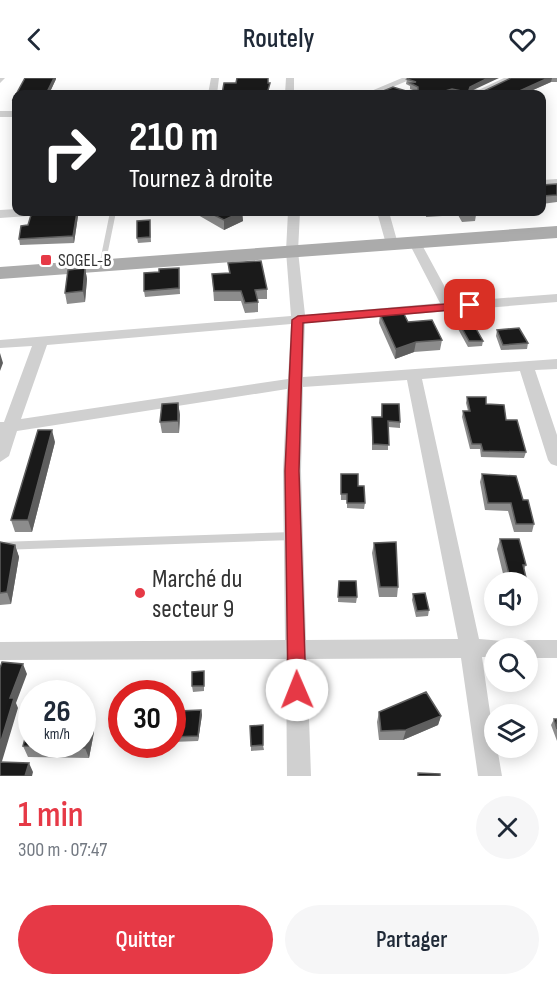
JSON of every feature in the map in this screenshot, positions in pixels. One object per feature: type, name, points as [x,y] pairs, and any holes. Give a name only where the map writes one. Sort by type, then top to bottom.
[{"type":"main road","points":[[0,273],[557,232]]},
{"type":"street","points":[[379,90],[410,78]]},
{"type":"street","points":[[484,90],[512,78]]},
{"type":"street","points":[[389,86],[399,90]]},
{"type":"street","points":[[294,216],[292,251],[298,320],[293,536],[299,776]]},
{"type":"street","points":[[384,216],[392,244]]},
{"type":"street","points":[[415,243],[449,307]]},
{"type":"street","points":[[0,344],[557,298]]},
{"type":"street","points":[[0,456],[4,428],[41,341]]},
{"type":"street","points":[[4,428],[295,383],[557,364]]},
{"type":"street","points":[[526,367],[557,460]]},
{"type":"street","points":[[414,375],[470,648],[490,776]]},
{"type":"street","points":[[0,651],[484,648]]},
{"type":"street","points":[[538,648],[557,649]]},
{"type":"lane","points":[[102,266],[112,216]]},
{"type":"lane","points":[[0,546],[293,536]]},
{"type":"building","points":[[25,78],[54,78],[48,90],[18,90]]},
{"type":"building","points":[[237,78],[268,78],[268,83],[270,83],[268,90],[223,90],[224,83],[236,83]]},
{"type":"building","points":[[488,78],[470,87],[469,90],[418,90],[418,87],[410,83],[416,82],[407,79]]},
{"type":"building","points":[[511,78],[548,78],[522,90],[486,90]]},
{"type":"building","points":[[393,87],[403,90],[386,90]]},
{"type":"building","points":[[557,184],[557,195],[546,196],[546,185]]},
{"type":"building","points":[[31,216],[76,216],[73,236],[19,239],[21,226],[28,225]]},
{"type":"building","points":[[216,216],[233,216],[224,220]]},
{"type":"building","points":[[150,220],[150,237],[137,238],[137,221]]},
{"type":"building","points":[[261,261],[267,289],[255,290],[258,302],[245,303],[241,291],[214,291],[212,274],[230,273],[228,263]]},
{"type":"building","points":[[85,268],[83,291],[65,293],[68,270]]},
{"type":"building","points":[[179,268],[179,288],[144,291],[144,273],[159,272],[159,269]]},
{"type":"building","points":[[403,312],[408,322],[432,320],[442,340],[416,342],[396,349],[380,314]]},
{"type":"building","points":[[471,320],[483,341],[469,341],[458,321]]},
{"type":"building","points":[[519,328],[528,343],[503,345],[497,330]]},
{"type":"building","points":[[467,397],[486,397],[486,404],[504,405],[506,420],[517,420],[526,452],[483,451],[481,444],[472,444],[463,411],[470,411]]},
{"type":"building","points":[[178,403],[178,421],[160,422],[162,404]]},
{"type":"building","points":[[382,404],[399,404],[400,422],[388,421],[389,445],[373,444],[372,417],[382,417]]},
{"type":"building","points":[[38,430],[52,430],[28,520],[11,520]]},
{"type":"building","points":[[341,474],[358,474],[358,486],[364,486],[365,503],[347,503],[347,494],[341,494]]},
{"type":"building","points":[[482,474],[516,476],[523,500],[528,500],[534,524],[516,524],[511,503],[488,503]]},
{"type":"building","points":[[500,539],[519,539],[526,565],[523,565],[525,572],[508,572]]},
{"type":"building","points":[[0,542],[15,545],[7,592],[0,593]]},
{"type":"building","points":[[396,542],[398,587],[380,587],[374,543]]},
{"type":"building","points":[[339,581],[356,581],[357,597],[338,597]]},
{"type":"building","points":[[425,593],[429,610],[417,611],[413,594]]},
{"type":"building","points":[[2,662],[23,664],[10,698],[14,698],[0,744],[0,668]]},
{"type":"building","points":[[204,671],[204,686],[192,686],[192,672]]},
{"type":"building","points":[[426,692],[441,716],[406,730],[381,731],[379,712]]},
{"type":"building","points":[[201,710],[198,736],[186,736],[186,711]]},
{"type":"building","points":[[263,725],[263,745],[251,746],[250,726]]},
{"type":"building","points":[[0,762],[29,763],[25,776],[0,776]]},
{"type":"building","points":[[418,773],[440,774],[440,776],[418,776]]},
{"type":"place","name":"SOGEL-B","points":[[46,260]]},
{"type":"place","name":"Marché du secteur 9","points":[[140,593]]},
{"type":"route","points":[[297,690],[292,471],[298,320],[470,305]]}]
